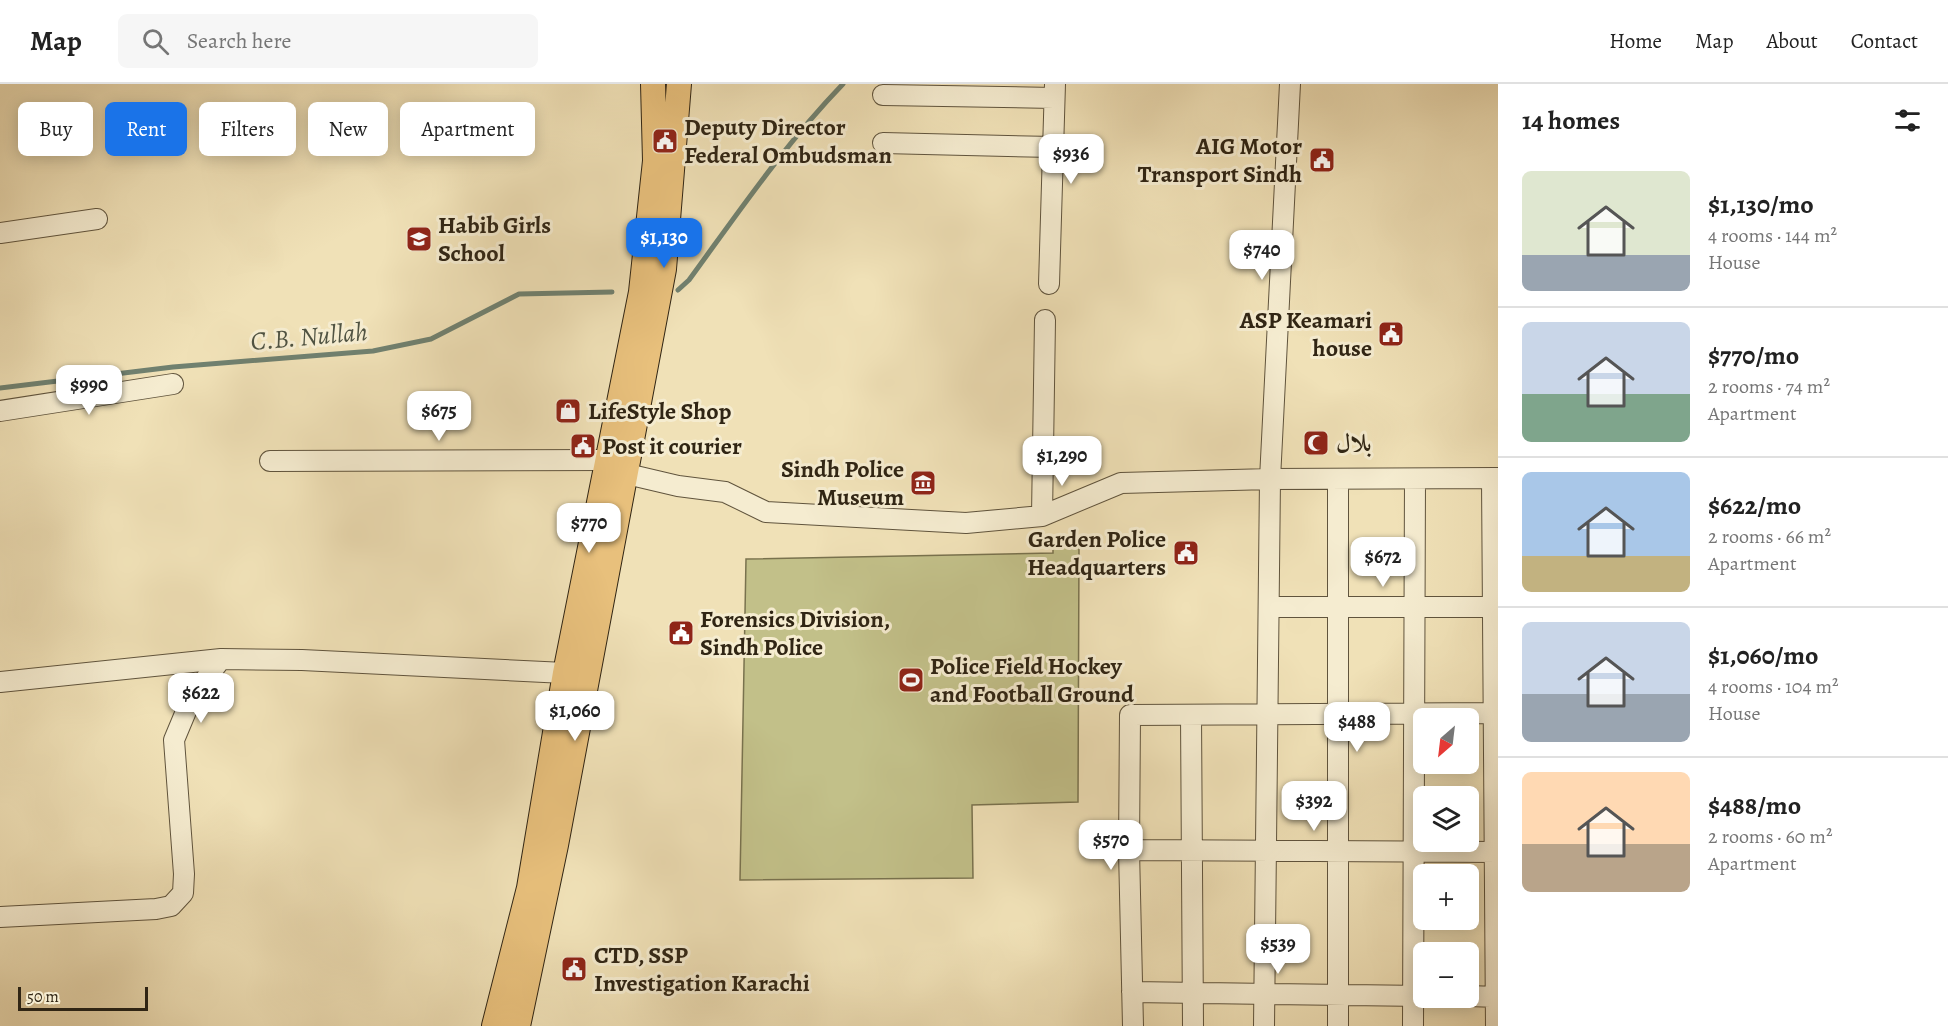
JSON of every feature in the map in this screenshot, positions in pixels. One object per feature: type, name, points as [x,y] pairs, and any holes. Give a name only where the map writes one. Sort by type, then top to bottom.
[{"type":"main road","points":[[518,1026],[556,845],[593,644],[641,292],[655,161],[653,84]]},
{"type":"main road","points":[[494,1026],[529,888],[565,673],[618,467],[664,269],[678,84]]},
{"type":"street","points":[[1264,1026],[1270,479],[1290,84]]},
{"type":"street","points":[[883,95],[1054,91],[1049,284]]},
{"type":"street","points":[[884,143],[1053,147]]},
{"type":"street","points":[[0,233],[97,219]]},
{"type":"street","points":[[1042,516],[1045,320]]},
{"type":"street","points":[[0,411],[173,384]]},
{"type":"street","points":[[270,461],[618,467],[678,486],[725,492],[766,512],[966,523],[1042,516],[1121,483],[1270,479],[1495,478],[1496,1026]]},
{"type":"street","points":[[1338,480],[1338,1026]]},
{"type":"street","points":[[1414,708],[1415,480]]},
{"type":"street","points":[[1269,607],[1496,607]]},
{"type":"street","points":[[0,917],[156,909],[171,906],[183,893],[184,874],[174,740],[192,697],[221,659]]},
{"type":"street","points":[[0,682],[221,659],[302,660],[565,673]]},
{"type":"street","points":[[1133,1026],[1129,850],[1130,715],[1413,714]]},
{"type":"street","points":[[1479,714],[1496,714]]},
{"type":"street","points":[[1191,715],[1193,1026]]},
{"type":"street","points":[[1129,850],[1413,851]]},
{"type":"street","points":[[1414,852],[1417,942]]},
{"type":"street","points":[[1479,852],[1496,852]]},
{"type":"street","points":[[1132,992],[1413,996]]},
{"type":"street","points":[[1479,996],[1497,996]]},
{"type":"street","points":[[1413,1026],[1417,1008]]},
{"type":"shaded area","name":"Police Field Hockey and Football Ground","points":[[1053,547],[1079,547],[1078,802],[972,805],[973,878],[740,880],[746,559],[1053,553]]},
{"type":"waterway","name":"C.B. Nullah","points":[[678,290],[689,280],[801,131],[843,84]]},
{"type":"waterway","name":"C.B. Nullah","points":[[0,388],[173,367],[373,351],[431,339],[519,294],[612,292]]},
{"type":"place","name":"Deputy Director Federal Ombudsman","points":[[665,141]]},
{"type":"place","name":"AIG Motor Transport Sindh","points":[[1322,160]]},
{"type":"place","name":"Habib Girls School","points":[[419,239]]},
{"type":"place","name":"ASP Keamari house","points":[[1391,334]]},
{"type":"place","name":"LifeStyle Shop","points":[[568,411]]},
{"type":"place","name":"بلال","points":[[1316,443]]},
{"type":"place","name":"Post it courier","points":[[583,446]]},
{"type":"place","name":"Sindh Police Museum","points":[[923,483]]},
{"type":"place","name":"Garden Police Headquarters","points":[[1186,553]]},
{"type":"place","name":"Forensics Division, Sindh Police","points":[[681,633]]},
{"type":"place","name":"Police Field Hockey and Football Ground","points":[[911,680]]},
{"type":"place","name":"CTD, SSP Investigation Karachi","points":[[574,969]]}]
